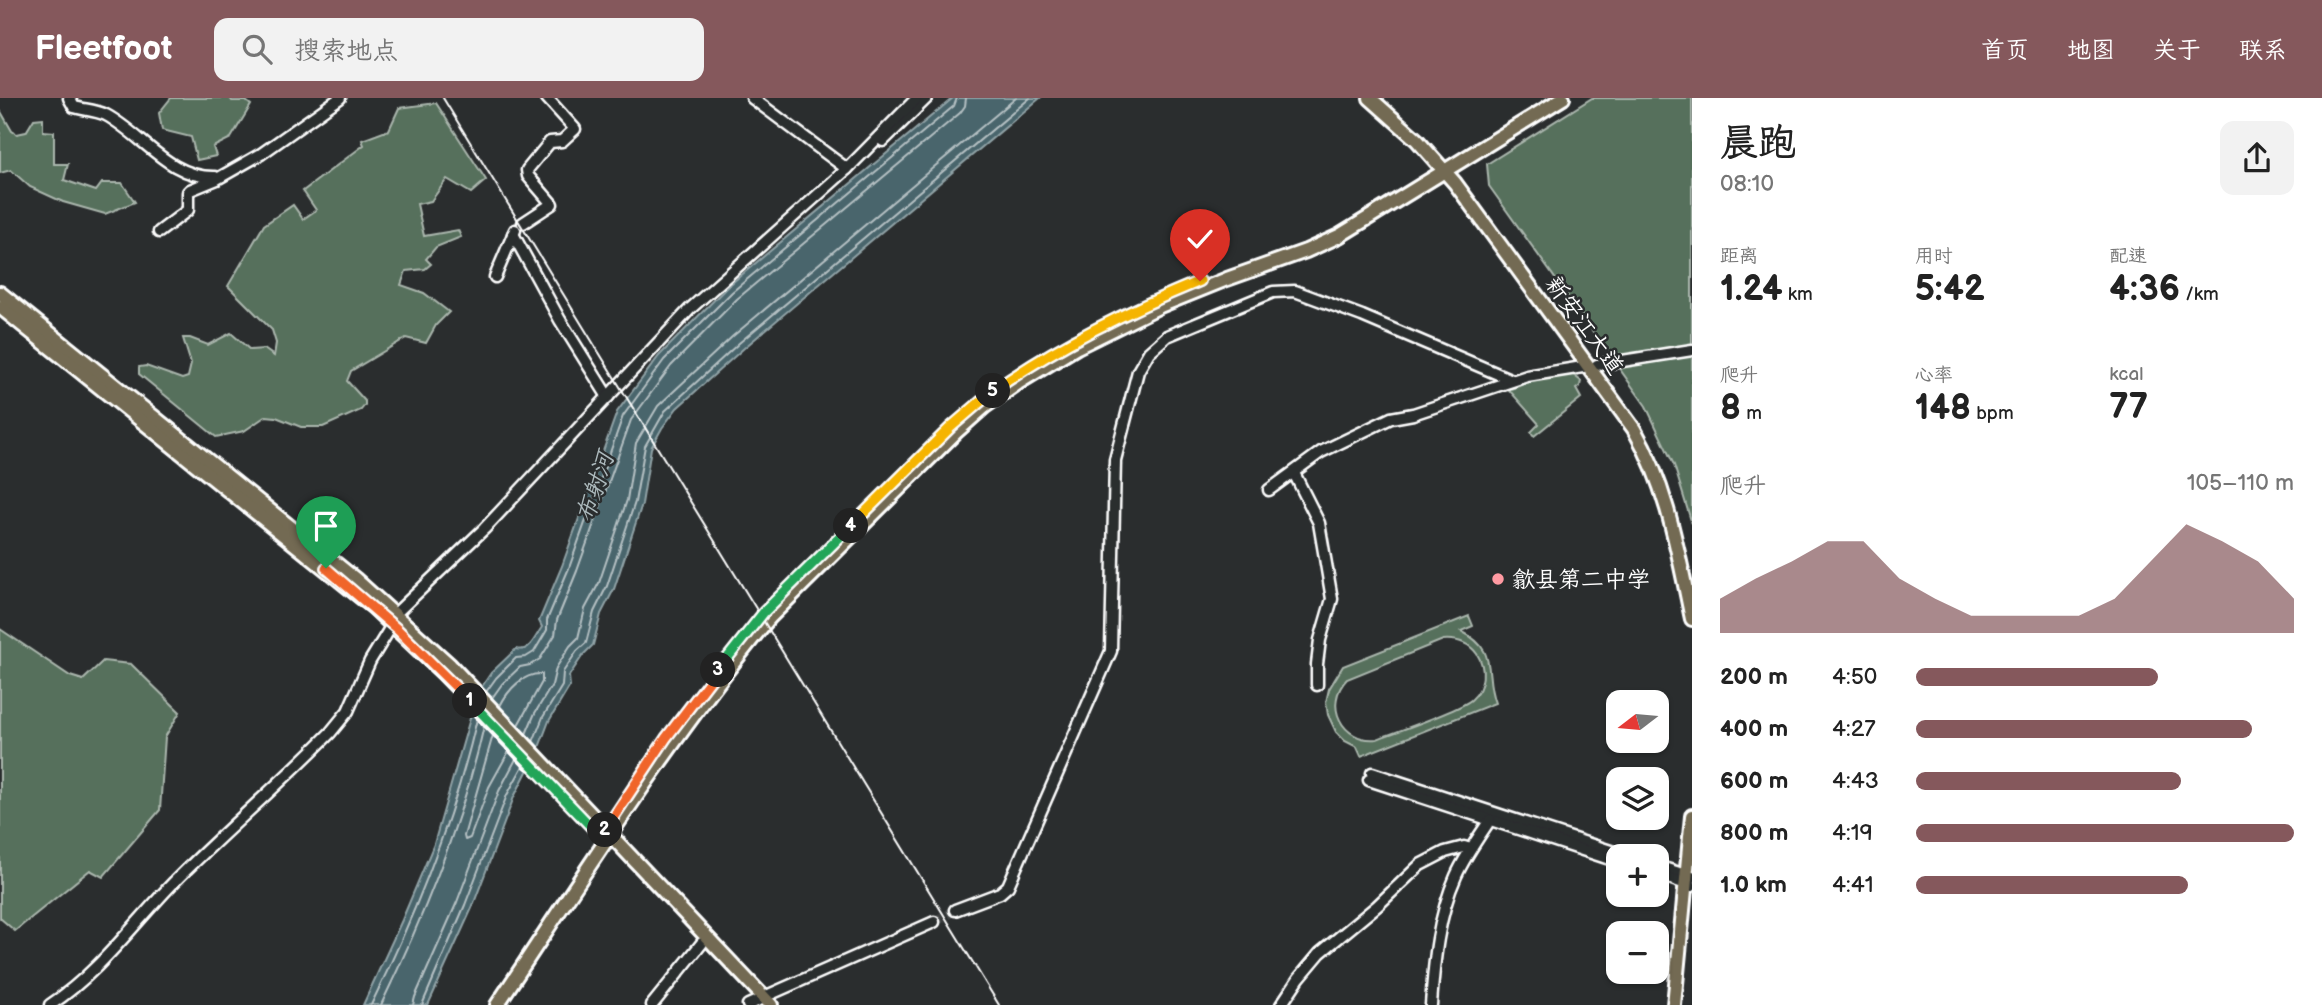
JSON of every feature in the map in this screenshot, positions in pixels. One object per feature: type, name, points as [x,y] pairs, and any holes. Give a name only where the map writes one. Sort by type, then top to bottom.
[{"type":"main road","name":"新安江大道","points":[[1370,98],[1446,167]]},
{"type":"main road","name":"新安江大道","points":[[1382,98],[1422,135],[1593,366],[1640,425],[1661,466],[1672,496],[1692,584]]},
{"type":"main road","points":[[488,1005],[605,836],[694,714],[770,617],[984,407],[1037,370],[1097,336],[1202,288],[1321,245],[1357,226],[1549,98]]},
{"type":"main road","points":[[1446,167],[1563,98]]},
{"type":"main road","points":[[0,293],[332,560],[461,685],[760,1003]]},
{"type":"main road","points":[[0,307],[326,568],[394,619]]},
{"type":"main road","name":"新安江大道","points":[[1593,366],[1634,429],[1657,476],[1669,514],[1692,619]]},
{"type":"main road","points":[[1681,1005],[1692,816]]},
{"type":"main road","points":[[605,836],[760,1003]]},
{"type":"main road","points":[[497,1005],[605,836]]},
{"type":"main road","points":[[1674,1005],[1690,883]]},
{"type":"street","points":[[69,98],[74,107],[93,110],[109,117],[178,169],[198,176],[222,176]]},
{"type":"street","points":[[159,232],[188,210],[190,190],[261,154],[340,98]]},
{"type":"street","points":[[495,277],[517,229],[552,204],[528,176],[527,170],[550,142],[562,141],[575,129],[547,98]]},
{"type":"street","points":[[752,98],[847,169]]},
{"type":"street","points":[[50,1005],[101,963],[186,871],[331,733],[348,711],[370,661],[394,619],[484,529],[710,289],[847,169],[917,98]]},
{"type":"street","points":[[847,169],[863,160],[927,98]]},
{"type":"street","points":[[517,229],[560,320],[608,397]]},
{"type":"street","points":[[955,910],[997,894],[1008,886],[1111,651],[1115,460],[1138,371],[1154,347],[1174,332],[1273,292],[1289,290],[1362,316],[1512,380]]},
{"type":"street","points":[[1269,490],[1321,452],[1391,418],[1438,406],[1512,380],[1692,351]]},
{"type":"street","points":[[1294,473],[1319,523],[1332,599],[1320,640],[1317,685]]},
{"type":"street","points":[[1606,850],[1371,777],[1606,858]]},
{"type":"street","points":[[1431,1005],[1435,950],[1451,888],[1470,849],[1490,820]]},
{"type":"street","points":[[1281,1005],[1298,978],[1320,953],[1377,906],[1420,865],[1445,852],[1470,849]]},
{"type":"street","points":[[1669,872],[1690,883]]},
{"type":"street","points":[[1669,877],[1690,883]]},
{"type":"street","points":[[760,1003],[934,922]]},
{"type":"street","points":[[652,1005],[702,943]]},
{"type":"green space","points":[[171,98],[230,98],[232,101],[246,101],[251,105],[231,138],[213,147],[216,156],[197,160],[191,137],[162,130],[159,113]]},
{"type":"green space","points":[[1592,98],[1692,98],[1692,524],[1674,465],[1646,406],[1489,186],[1487,164]]},
{"type":"green space","points":[[436,103],[486,180],[471,193],[447,179],[431,201],[417,204],[424,236],[458,230],[461,237],[436,247],[426,259],[431,264],[425,269],[406,271],[401,285],[424,293],[449,312],[436,325],[426,343],[406,338],[351,371],[347,381],[365,401],[361,410],[323,427],[301,427],[266,416],[244,431],[216,437],[139,374],[139,367],[146,366],[182,379],[188,377],[191,364],[183,338],[208,345],[231,333],[250,350],[264,349],[274,356],[276,343],[272,330],[228,286],[264,225],[293,205],[303,219],[316,210],[303,191],[364,145],[362,140],[389,130],[399,108]]},
{"type":"green space","points":[[0,110],[12,131],[17,134],[26,132],[34,119],[43,118],[43,131],[54,132],[54,164],[68,164],[64,180],[96,191],[102,183],[122,183],[135,202],[105,214],[63,202],[30,187],[11,170],[0,173]]},
{"type":"green space","points":[[1572,374],[1581,381],[1576,389],[1581,398],[1534,436],[1531,432],[1539,424],[1509,390],[1531,381]]},
{"type":"green space","points":[[1469,616],[1473,626],[1461,631],[1481,646],[1486,654],[1495,703],[1361,756],[1357,747],[1336,732],[1328,715],[1326,702],[1329,689],[1343,666]],"holes":[[[1443,640],[1466,644],[1480,659],[1482,683],[1472,699],[1442,715],[1377,739],[1365,739],[1346,728],[1340,720],[1337,699],[1347,679]]]},
{"type":"green space","points":[[0,629],[70,676],[83,680],[103,661],[131,664],[180,712],[165,737],[160,810],[103,877],[90,870],[15,931],[0,918]]},
{"type":"water","name":"布射河","points":[[953,98],[1040,98],[744,348],[677,408],[662,428],[651,448],[642,504],[614,589],[601,614],[593,645],[569,676],[570,686],[549,721],[538,750],[514,797],[472,908],[428,1005],[363,1005],[434,844],[477,694],[491,673],[516,649],[529,646],[542,627],[539,621],[562,566],[617,412],[659,356],[727,287]]},
{"type":"tunnel","points":[[934,922],[955,910]]},
{"type":"railway","points":[[443,98],[999,1005]]},
{"type":"place","name":"歙县第二中学","points":[[1498,579]]},
{"type":"route","points":[[326,568],[373,607],[443,673],[600,836],[687,709],[764,612],[965,414],[1014,376],[1073,340],[1115,318],[1200,281]]}]
